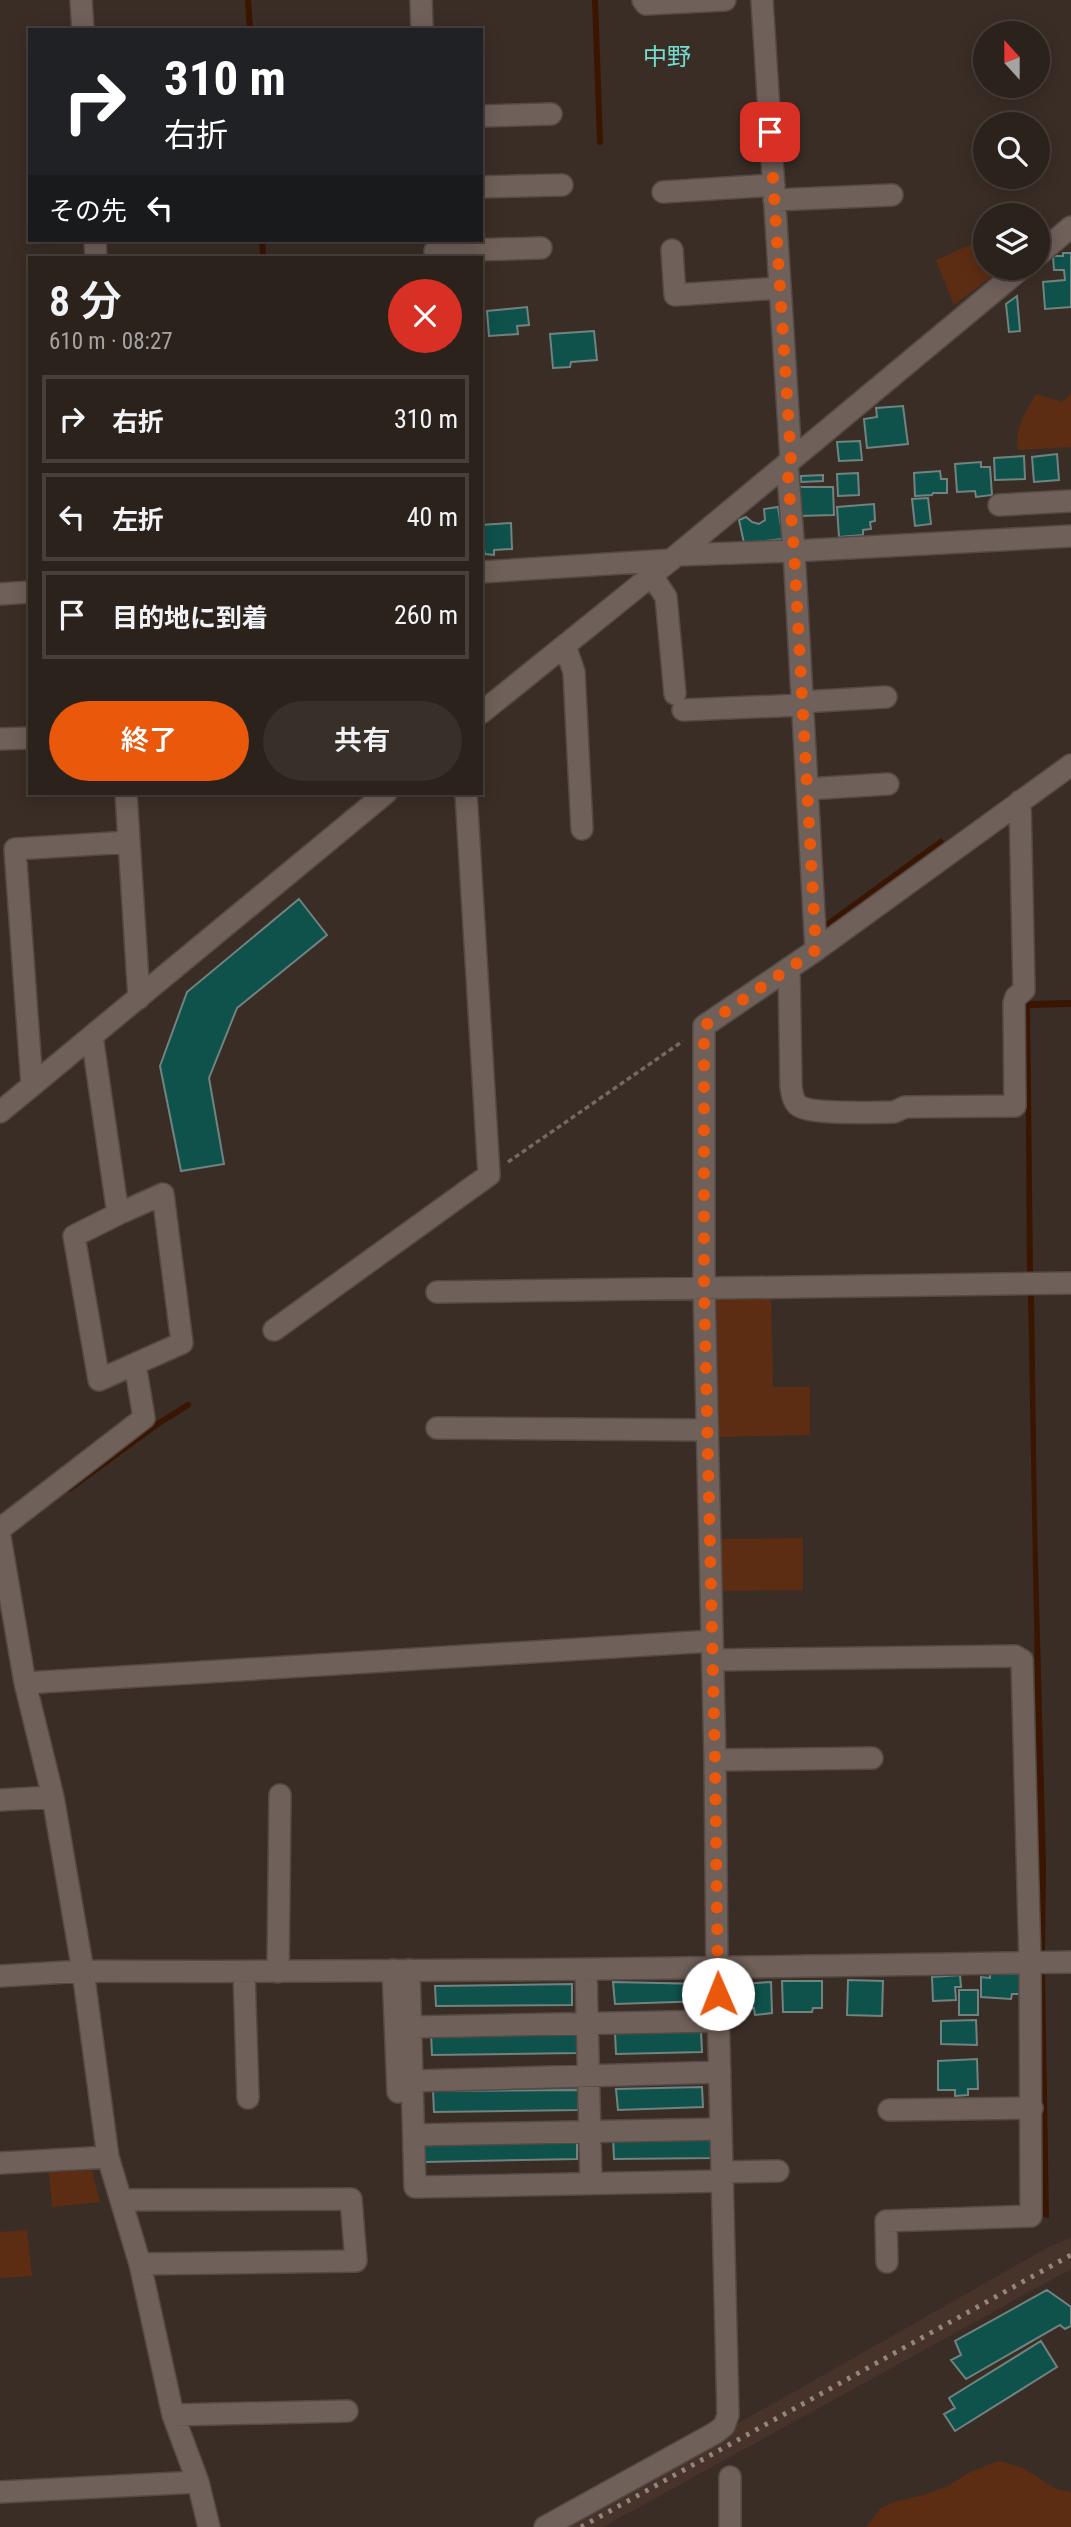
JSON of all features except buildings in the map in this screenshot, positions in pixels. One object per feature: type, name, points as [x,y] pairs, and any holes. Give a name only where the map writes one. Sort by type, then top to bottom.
[{"type":"street","points":[[82,0],[83,28]]},
{"type":"street","points":[[421,0],[422,28]]},
{"type":"street","points":[[643,0],[646,4],[725,0]]},
{"type":"street","points":[[762,0],[816,950]]},
{"type":"street","points":[[483,116],[551,114]]},
{"type":"street","points":[[483,187],[562,185]]},
{"type":"street","points":[[663,192],[892,195]]},
{"type":"street","points":[[1050,245],[1071,227]]},
{"type":"street","points":[[435,249],[541,248]]},
{"type":"street","points":[[672,250],[675,295],[780,288]]},
{"type":"street","points":[[483,711],[652,576],[1008,280]]},
{"type":"street","points":[[999,505],[1071,501]]},
{"type":"street","points":[[483,572],[674,557],[1071,536]]},
{"type":"street","points":[[652,576],[666,597],[679,702],[802,703],[886,697]]},
{"type":"street","points":[[0,594],[28,592]]},
{"type":"street","points":[[565,646],[574,672],[582,829]]},
{"type":"street","points":[[0,739],[28,738]]},
{"type":"street","points":[[545,2527],[724,2426],[728,2415],[704,1288],[704,1026],[816,950],[1071,765]]},
{"type":"street","points":[[807,789],[888,785]]},
{"type":"street","points":[[126,795],[139,998]]},
{"type":"street","points":[[0,1112],[384,795]]},
{"type":"street","points":[[274,1330],[489,1175],[466,795]]},
{"type":"street","points":[[789,968],[791,1086],[793,1097],[799,1106],[814,1111],[894,1112],[905,1107],[1014,1106],[1014,1003],[1024,990],[1020,801]]},
{"type":"street","points":[[32,1085],[15,849],[129,842]]},
{"type":"street","points":[[92,1037],[118,1213]]},
{"type":"street","points":[[163,1194],[182,1343],[99,1380],[74,1236],[118,1213],[163,1194]]},
{"type":"street","points":[[436,1292],[1071,1283]]},
{"type":"street","points":[[0,1529],[144,1418],[135,1364]]},
{"type":"street","points":[[437,1428],[708,1430]]},
{"type":"street","points":[[0,1537],[25,1683],[53,1797],[83,1971],[108,2157],[140,2264],[173,2415],[198,2482],[209,2527]]},
{"type":"street","points":[[25,1683],[713,1651],[1015,1656],[1021,1660],[1030,1962],[1031,2216],[886,2221],[887,2262]]},
{"type":"street","points":[[715,1760],[872,1758]]},
{"type":"street","points":[[278,1972],[280,1795]]},
{"type":"street","points":[[0,1800],[53,1797]]},
{"type":"street","points":[[0,1976],[83,1971],[586,1970],[1071,1962]]},
{"type":"street","points":[[401,1970],[411,2026],[405,2087]]},
{"type":"street","points":[[401,1970],[405,2087],[414,2135],[415,2187],[591,2183],[778,2171]]},
{"type":"street","points":[[586,1970],[591,2183]]},
{"type":"street","points":[[244,1972],[248,2098]]},
{"type":"street","points":[[411,2026],[718,2021]]},
{"type":"street","points":[[405,2087],[588,2075],[720,2072]]},
{"type":"street","points":[[889,2110],[1032,2108]]},
{"type":"street","points":[[414,2135],[721,2129]]},
{"type":"street","points":[[0,2163],[108,2157]]},
{"type":"street","points":[[121,2200],[351,2199],[356,2261],[140,2264]]},
{"type":"street","points":[[173,2415],[347,2411]]},
{"type":"street","points":[[730,2477],[730,2527]]},
{"type":"street","points":[[0,2492],[198,2482]]},
{"type":"path","points":[[489,1175],[704,1026]]},
{"type":"shaded area","points":[[973,243],[973,280],[987,280],[954,305],[936,260]]},
{"type":"shaded area","points":[[1036,394],[1062,402],[1071,394],[1071,447],[1018,450],[1019,427]]},
{"type":"shaded area","points":[[941,838],[944,842],[825,929],[823,924]]},
{"type":"shaded area","points":[[1071,1000],[1071,1007],[1030,1008],[1033,1273],[1027,1274],[1025,1001]]},
{"type":"shaded area","points":[[1034,1291],[1046,1865],[1045,1952],[1040,1954],[1028,1292]]},
{"type":"shaded area","points":[[771,1295],[773,1387],[810,1387],[810,1435],[719,1437],[716,1296]]},
{"type":"shaded area","points":[[803,1538],[803,1590],[720,1591],[719,1539]]},
{"type":"shaded area","points":[[1040,1974],[1045,1974],[1049,2218],[1043,2217]]},
{"type":"shaded area","points":[[92,2170],[100,2202],[52,2207],[49,2172]]},
{"type":"shaded area","points":[[27,2230],[32,2276],[0,2278],[0,2232]]},
{"type":"shaded area","points":[[1071,2237],[1071,2269],[603,2527],[556,2527],[1045,2249]]},
{"type":"shaded area","points":[[999,2461],[1023,2468],[1056,2489],[1071,2492],[1071,2527],[866,2527],[881,2508],[949,2486],[966,2474]]},
{"type":"waterway","points":[[248,0],[250,28]]},
{"type":"waterway","points":[[595,0],[600,142]]},
{"type":"waterway","points":[[262,242],[263,256]]},
{"type":"waterway","points":[[69,1489],[156,1425],[188,1405]]},
{"type":"railway","points":[[581,2527],[1071,2255]]},
{"type":"district","name":"中野","points":[[667,57]]},
{"type":"route","points":[[718,1994],[704,1288],[704,1026],[816,950],[787,463],[791,460],[770,132]]}]
